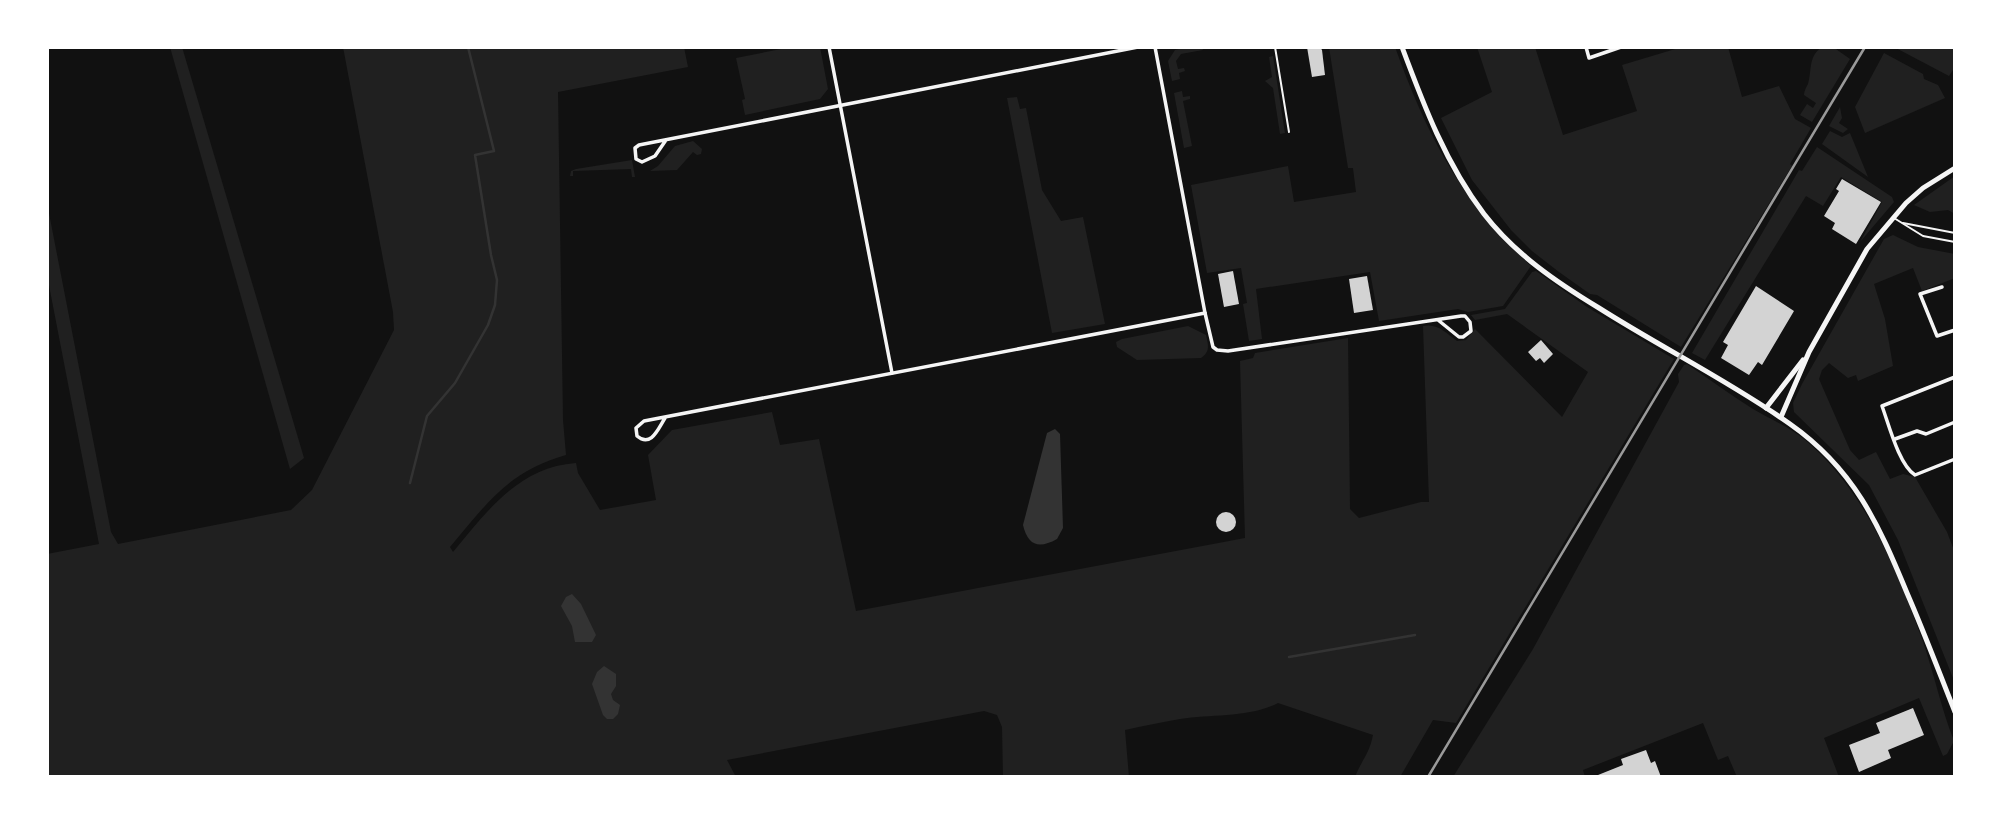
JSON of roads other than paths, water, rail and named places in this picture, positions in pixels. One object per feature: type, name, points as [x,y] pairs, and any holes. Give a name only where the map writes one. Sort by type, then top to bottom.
[{"type":"main road","points":[[1402,47],[1432,126],[1455,170],[1486,216],[1512,244],[1560,284],[1781,417],[1834,461],[1868,507],[1890,551],[1955,712]]},
{"type":"main road","points":[[1781,417],[1809,352],[1867,249],[1893,217],[1923,188],[1955,168]]},
{"type":"main road","points":[[1766,408],[1809,352]]},
{"type":"street","points":[[829,47],[892,373]]},
{"type":"street","points":[[666,140],[651,159],[642,162],[636,159],[635,148],[639,145],[1138,47]]},
{"type":"street","points":[[1155,47],[1205,313],[1211,342],[1217,350],[1222,352],[1438,320],[1465,316],[1470,322],[1471,331],[1459,337],[1438,320]]},
{"type":"street","points":[[1586,47],[1589,58],[1620,47]]},
{"type":"street","points":[[1942,287],[1920,294],[1937,337],[1955,330]]},
{"type":"street","points":[[665,418],[652,437],[643,440],[637,436],[635,432],[639,424],[665,418],[1205,313]]},
{"type":"street","points":[[1955,377],[1882,406],[1905,464],[1915,475],[1955,459]]},
{"type":"street","points":[[1895,439],[1917,431],[1926,434],[1955,422]]},
{"type":"lane","points":[[1275,47],[1289,132]]},
{"type":"lane","points":[[1893,217],[1923,236],[1955,242]]},
{"type":"lane","points":[[1902,222],[1955,233]]},
{"type":"waterway","points":[[410,483],[427,416],[455,383],[488,325],[495,305],[497,280],[475,155],[494,151],[468,47]]},
{"type":"waterway","points":[[1289,657],[1415,635]]},
{"type":"railway","points":[[1428,777],[1865,47]]}]
